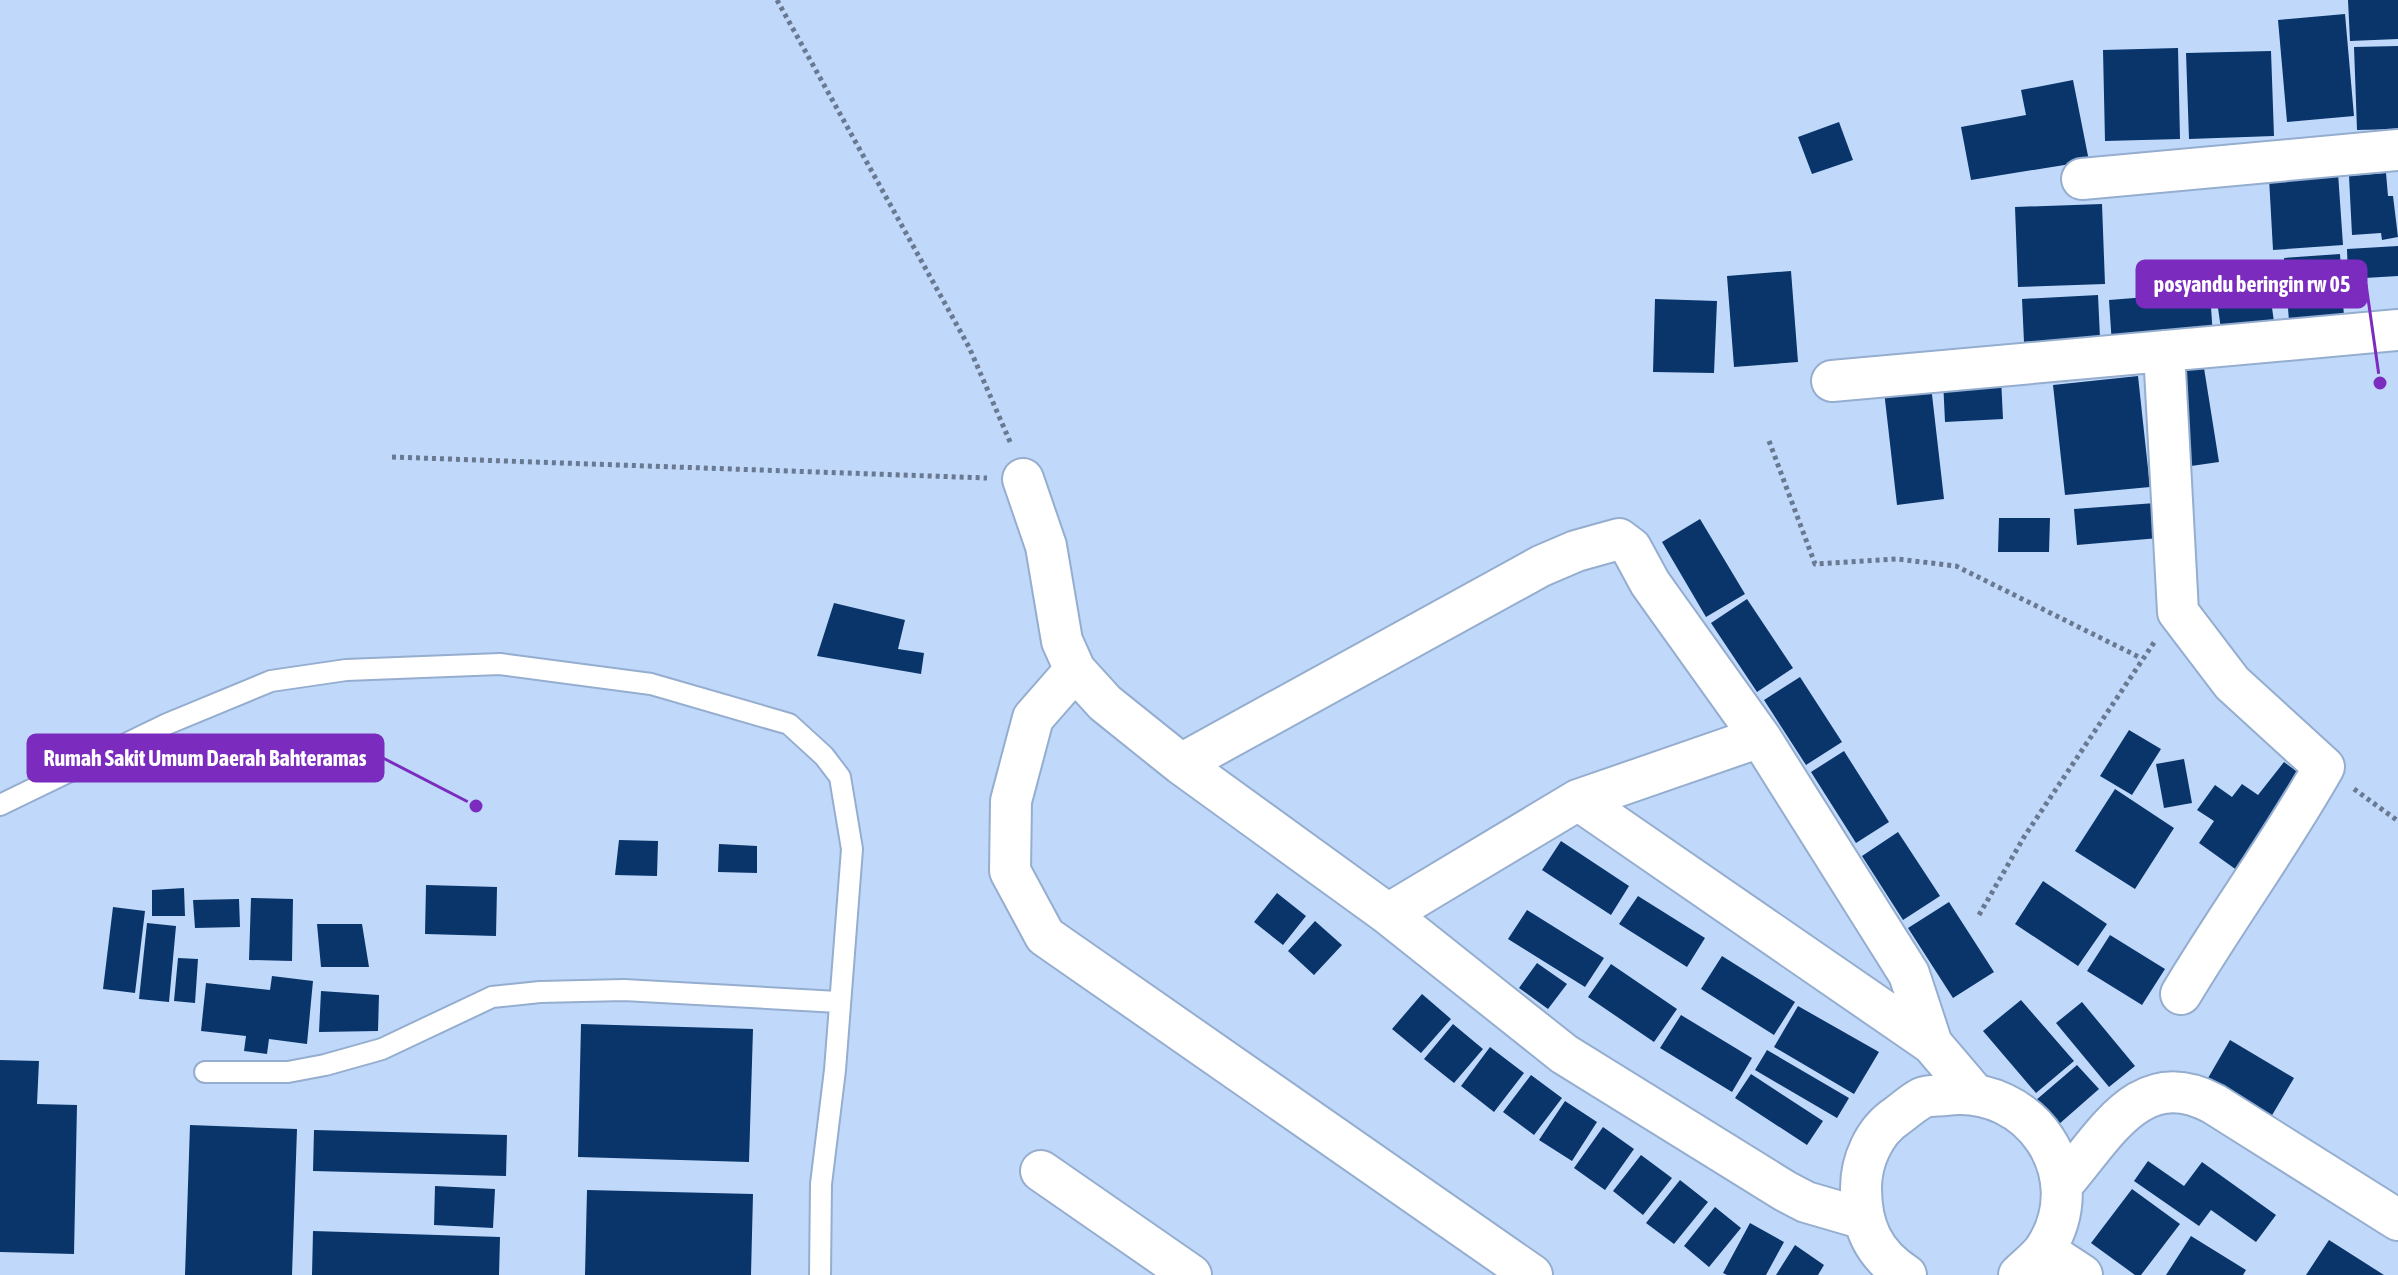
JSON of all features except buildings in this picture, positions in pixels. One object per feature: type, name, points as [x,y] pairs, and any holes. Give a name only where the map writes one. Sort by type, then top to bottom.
[{"type":"street","points":[[2082,179],[2398,150]]},
{"type":"street","points":[[1832,381],[2398,330]]},
{"type":"street","points":[[2164,351],[2178,612],[2232,683],[2324,767],[2283,840],[2214,938],[2181,994]]},
{"type":"street","points":[[1023,479],[1046,546],[1062,641],[1075,670],[1105,703],[1181,764],[1388,914],[1564,1054],[1806,1202],[1861,1218]]},
{"type":"street","points":[[1181,764],[1541,566],[1614,537],[1631,548],[1650,583],[1760,737],[1909,974],[1932,1044]]},
{"type":"street","points":[[1075,670],[1033,718],[1011,801],[1010,871],[1045,936],[1532,1275]]},
{"type":"street","points":[[1388,914],[1578,800],[1760,737]]},
{"type":"street","points":[[1578,800],[1932,1044],[1972,1091]]},
{"type":"street","points":[[2062,1185],[2132,1106],[2150,1094],[2176,1090],[2195,1094],[2214,1104],[2398,1220]]},
{"type":"street","points":[[1906,1275],[1885,1262],[1861,1218],[1861,1169],[1883,1125],[1923,1098],[1972,1091],[2016,1107],[2048,1141],[2062,1185],[2059,1219],[2031,1263],[2082,1275]]},
{"type":"street","points":[[1041,1171],[1191,1275]]},
{"type":"lane","points":[[0,805],[167,724],[271,681],[346,670],[500,664],[651,684],[789,724],[824,756],[840,777],[852,849],[835,1070],[821,1184],[820,1275]]},
{"type":"lane","points":[[205,1072],[288,1072],[325,1065],[382,1049],[492,997],[540,992],[624,990],[838,1002]]},
{"type":"path","points":[[392,457],[1023,479],[1004,423],[969,347],[777,0]]},
{"type":"path","points":[[1769,441],[1815,564],[1897,559],[1956,566],[2141,658],[2024,837],[1979,915]]},
{"type":"path","points":[[2324,767],[2398,821]]},
{"type":"place","name":"posyandu beringin rw 05","points":[[2380,383]]},
{"type":"place","name":"Rumah Sakit Umum Daerah Bahteramas","points":[[476,806]]}]
